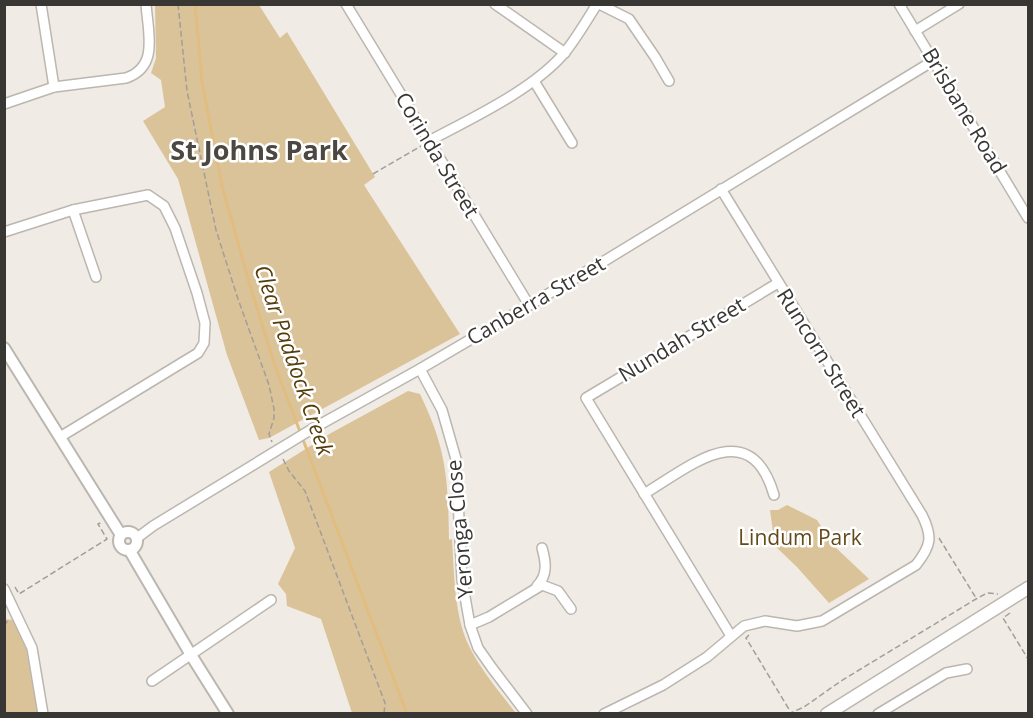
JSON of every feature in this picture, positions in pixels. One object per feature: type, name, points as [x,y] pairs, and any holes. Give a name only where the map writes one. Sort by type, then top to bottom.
[{"type":"main road","points":[[827,714],[1029,588]]},
{"type":"street","points":[[41,4],[54,87]]},
{"type":"street","points":[[4,104],[54,87],[126,78],[136,74],[143,68],[148,58],[146,4]]},
{"type":"street","name":"Corinda Street","points":[[346,4],[529,305]]},
{"type":"street","points":[[495,4],[565,52]]},
{"type":"street","points":[[429,141],[534,81],[565,52],[598,4],[628,19],[669,81]]},
{"type":"street","name":"Brisbane Road","points":[[899,4],[1029,218]]},
{"type":"street","points":[[915,31],[959,4]]},
{"type":"street","name":"Canberra Street","points":[[136,538],[288,443],[529,305],[933,61]]},
{"type":"street","points":[[534,81],[572,142]]},
{"type":"street","name":"Runcorn Street","points":[[721,189],[929,528],[929,542],[916,565],[822,621],[797,626],[765,621],[744,626],[731,636]]},
{"type":"street","points":[[4,232],[73,210],[148,195],[164,206],[175,228],[206,323],[204,343],[198,353],[60,437]]},
{"type":"street","points":[[73,210],[96,277]]},
{"type":"street","name":"Nundah Street","points":[[644,494],[586,398],[777,283]]},
{"type":"street","points":[[4,348],[121,535]]},
{"type":"street","name":"Yeronga Close","points":[[420,369],[442,410],[456,459],[462,580],[470,625],[478,648],[527,714]]},
{"type":"street","points":[[604,714],[663,685],[707,657],[731,636],[644,494],[709,455],[737,451],[754,459],[770,479],[774,495]]},
{"type":"street","points":[[130,551],[136,546],[136,538],[131,532],[121,535],[118,541],[120,547],[130,551],[228,714]]},
{"type":"street","points":[[470,625],[489,617],[537,586],[544,576],[546,562],[542,548]]},
{"type":"street","points":[[537,586],[548,586],[558,591],[571,609]]},
{"type":"street","points":[[4,589],[9,611],[32,648],[43,714]]},
{"type":"street","points":[[152,681],[271,600]]},
{"type":"street","points":[[878,714],[946,673],[966,669]]},
{"type":"path","points":[[178,4],[187,91],[216,230],[237,299],[269,385],[274,409],[269,434],[272,442]]},
{"type":"path","points":[[373,174],[429,141]]},
{"type":"path","points":[[283,460],[305,491],[385,703],[384,714]]},
{"type":"path","points":[[15,587],[20,594],[107,539],[98,524],[109,518]]},
{"type":"path","points":[[938,537],[944,543],[976,599]]},
{"type":"path","points":[[749,635],[746,638],[790,713],[804,707],[841,681],[976,599],[987,593],[1001,594]]},
{"type":"path","points":[[4,626],[9,611]]},
{"type":"path","points":[[1011,612],[1003,618],[1029,659]]},
{"type":"green space","points":[[155,5],[259,5],[280,38],[287,32],[375,177],[364,185],[460,334],[269,438],[259,440],[227,355],[178,179],[143,121],[165,107],[161,80],[151,73],[156,58]]},
{"type":"green space","points":[[408,391],[420,394],[441,449],[447,482],[449,540],[452,539],[456,597],[463,631],[479,664],[516,713],[352,713],[321,619],[287,606],[286,594],[278,584],[295,548],[269,472],[331,433]]},
{"type":"green space","name":"Lindum Park","points":[[787,505],[817,520],[834,546],[869,579],[829,603],[775,546],[770,510],[778,510]]},
{"type":"green space","points":[[4,619],[14,620],[26,648],[38,713],[5,713]]},
{"type":"waterway","name":"Clear Paddock Creek","points":[[195,4],[202,82],[222,186],[249,282],[274,363],[407,714]]},
{"type":"district","name":"St Johns Park","points":[[259,151]]}]
